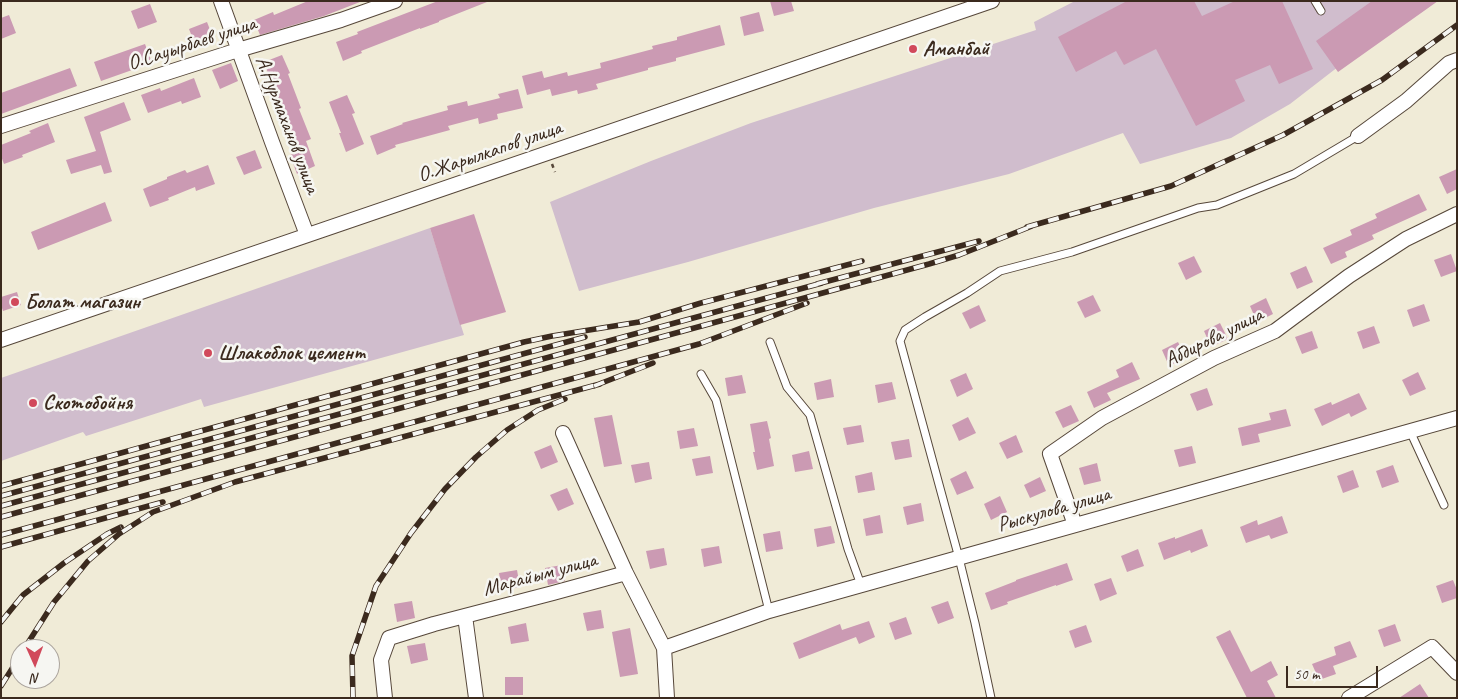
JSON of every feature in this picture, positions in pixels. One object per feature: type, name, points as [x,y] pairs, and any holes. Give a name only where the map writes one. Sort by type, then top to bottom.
[{"type":"street","name":"А.Нурмаханов улица","points":[[221,1],[307,235]]},
{"type":"street","name":"О.Сауырбаев улица","points":[[1,126],[238,50],[341,20],[395,1]]},
{"type":"street","name":"О.Жарылкапов улица","points":[[1,340],[985,3]]},
{"type":"street","points":[[1358,136],[1406,101],[1449,63],[1457,60]]},
{"type":"street","name":"Абдирова улица","points":[[1075,525],[1050,454],[1102,418],[1214,358],[1275,331],[1349,276],[1406,239],[1457,214]]},
{"type":"street","name":"Рыскулова улица","points":[[664,648],[769,611],[1457,418]]},
{"type":"street","name":"Марайым улица","points":[[563,433],[626,573],[664,648],[667,698]]},
{"type":"street","name":"Марайым улица","points":[[385,698],[381,660],[389,638],[434,624],[626,573]]},
{"type":"street","name":"Марайым улица","points":[[465,616],[476,698]]},
{"type":"street","points":[[1349,698],[1432,647],[1457,673]]},
{"type":"lane","points":[[1315,1],[1321,11]]},
{"type":"lane","points":[[991,698],[959,558],[900,341],[905,330],[1000,271],[1072,252],[1198,208],[1217,205],[1294,174],[1358,136]]},
{"type":"lane","points":[[770,342],[787,387],[810,415],[848,549],[861,586]]},
{"type":"lane","points":[[701,374],[716,400],[769,611]]},
{"type":"lane","points":[[1410,431],[1444,505]]},
{"type":"shaded area","points":[[1075,1],[1433,1],[1334,70],[1290,104],[1231,138],[1140,164],[1123,133],[1009,174],[874,208],[688,262],[579,291],[550,202],[751,123],[1036,30],[1034,22]]},
{"type":"shaded area","points":[[430,228],[464,335],[204,407],[201,399],[86,436],[83,432],[1,461],[1,378]]},
{"type":"building","points":[[308,1],[360,2],[324,16],[260,35],[254,20],[273,12],[274,15]]},
{"type":"building","points":[[438,1],[487,2],[361,51],[362,53],[343,61],[336,42]]},
{"type":"building","points":[[770,1],[791,1],[794,11],[774,16]]},
{"type":"building","points":[[1127,1],[1194,1],[1202,16],[1235,1],[1282,1],[1313,69],[1279,84],[1270,65],[1235,80],[1245,101],[1196,126],[1156,49],[1124,65],[1116,51],[1076,72],[1058,37]]},
{"type":"building","points":[[1372,1],[1438,1],[1338,72],[1316,41]]},
{"type":"building","points":[[150,4],[157,22],[138,29],[131,11]]},
{"type":"building","points":[[759,12],[764,31],[744,36],[740,17]]},
{"type":"building","points":[[9,15],[16,33],[1,39],[1,18]]},
{"type":"building","points":[[207,22],[214,40],[196,47],[189,29]]},
{"type":"building","points":[[720,25],[725,45],[676,58],[676,61],[596,84],[598,89],[578,94],[577,90],[552,96],[550,89],[527,95],[522,76],[542,71],[544,78],[567,72],[568,76],[601,68],[600,63],[653,49],[652,46],[677,40],[677,37]]},
{"type":"building","points":[[145,44],[152,63],[101,81],[94,62]]},
{"type":"building","points":[[282,55],[290,73],[288,74],[301,108],[299,109],[311,139],[306,141],[315,166],[297,174],[290,155],[295,153],[264,62]]},
{"type":"building","points":[[231,63],[238,81],[220,89],[212,70]]},
{"type":"building","points":[[70,68],[77,86],[1,114],[1,93]]},
{"type":"building","points":[[194,78],[201,97],[182,104],[181,101],[148,113],[141,95],[160,88],[161,91]]},
{"type":"building","points":[[518,89],[523,108],[497,114],[498,119],[479,124],[478,118],[448,126],[450,130],[395,145],[396,147],[377,155],[370,136],[402,123],[448,110],[447,106],[467,101],[468,106],[500,98],[498,94]]},
{"type":"building","points":[[347,95],[355,113],[352,114],[364,144],[346,152],[329,102]]},
{"type":"building","points":[[124,102],[131,120],[100,132],[112,172],[104,174],[101,165],[71,174],[66,160],[96,151],[84,117]]},
{"type":"building","points":[[48,123],[55,142],[4,164],[1,156],[1,145],[31,133],[29,131]]},
{"type":"building","points":[[255,150],[262,168],[244,175],[236,157]]},
{"type":"building","points":[[208,165],[215,184],[196,191],[195,187],[150,207],[143,189],[185,170],[187,173]]},
{"type":"building","points":[[1457,169],[1457,189],[1447,194],[1439,177]]},
{"type":"building","points":[[1419,194],[1427,210],[1372,235],[1374,239],[1345,252],[1347,257],[1331,264],[1323,248],[1352,235],[1350,230],[1377,218],[1375,214]]},
{"type":"building","points":[[105,202],[112,221],[38,250],[31,232]]},
{"type":"building","points":[[474,214],[506,312],[460,325],[430,228]]},
{"type":"building","points":[[1451,254],[1457,271],[1441,277],[1434,260]]},
{"type":"building","points":[[1194,256],[1202,272],[1186,280],[1178,263]]},
{"type":"building","points":[[1306,266],[1313,282],[1297,289],[1290,273]]},
{"type":"building","points":[[17,292],[21,305],[3,311],[1,297]]},
{"type":"building","points":[[1093,295],[1101,311],[1085,318],[1077,302]]},
{"type":"building","points":[[1266,298],[1273,314],[1257,322],[1250,306]]},
{"type":"building","points":[[1424,304],[1430,321],[1413,327],[1407,310]]},
{"type":"building","points":[[979,305],[986,321],[970,329],[962,313]]},
{"type":"building","points":[[1220,323],[1228,339],[1211,347],[1204,331]]},
{"type":"building","points":[[1374,326],[1380,343],[1363,349],[1357,332]]},
{"type":"building","points":[[1312,331],[1318,348],[1302,354],[1295,337]]},
{"type":"building","points":[[1178,342],[1186,358],[1169,366],[1162,350]]},
{"type":"building","points":[[1132,362],[1140,379],[1107,393],[1111,400],[1094,408],[1087,392],[1119,377],[1116,370]]},
{"type":"building","points":[[1418,372],[1426,389],[1410,396],[1402,380]]},
{"type":"building","points":[[966,373],[973,389],[957,397],[950,380]]},
{"type":"building","points":[[742,375],[746,393],[728,396],[725,378]]},
{"type":"building","points":[[831,379],[834,397],[817,400],[814,383]]},
{"type":"building","points":[[892,382],[896,399],[878,403],[875,385]]},
{"type":"building","points":[[1207,388],[1213,405],[1197,411],[1190,394]]},
{"type":"building","points":[[1359,393],[1367,409],[1351,417],[1349,413],[1322,426],[1314,409],[1331,402],[1332,405]]},
{"type":"building","points":[[1071,405],[1079,421],[1063,428],[1055,412]]},
{"type":"building","points":[[1286,409],[1291,426],[1258,434],[1260,442],[1242,446],[1238,428],[1271,420],[1269,413]]},
{"type":"building","points":[[612,415],[622,464],[604,467],[594,418]]},
{"type":"building","points":[[968,417],[976,433],[959,441],[952,425]]},
{"type":"building","points":[[767,421],[774,466],[757,470],[750,424]]},
{"type":"building","points":[[861,425],[864,442],[847,445],[843,428]]},
{"type":"building","points":[[694,428],[698,446],[680,449],[677,431]]},
{"type":"building","points":[[1016,435],[1023,452],[1007,459],[999,443]]},
{"type":"building","points":[[909,439],[912,457],[895,460],[891,442]]},
{"type":"building","points":[[551,445],[558,462],[541,469],[534,452]]},
{"type":"building","points":[[1192,446],[1196,463],[1179,467],[1174,450]]},
{"type":"building","points":[[809,451],[813,469],[795,472],[792,455]]},
{"type":"building","points":[[710,456],[713,473],[696,476],[692,459]]},
{"type":"building","points":[[649,462],[652,479],[635,483],[631,465]]},
{"type":"building","points":[[1097,463],[1101,481],[1084,485],[1079,468]]},
{"type":"building","points":[[1393,465],[1399,482],[1382,488],[1376,471]]},
{"type":"building","points":[[1353,470],[1359,487],[1343,493],[1337,476]]},
{"type":"building","points":[[966,471],[974,488],[957,495],[950,479]]},
{"type":"building","points":[[872,472],[875,490],[858,493],[855,476]]},
{"type":"building","points":[[1040,477],[1046,491],[1030,498],[1024,485]]},
{"type":"building","points":[[567,488],[574,504],[558,511],[550,495]]},
{"type":"building","points":[[1000,496],[1007,512],[991,520],[984,504]]},
{"type":"building","points":[[921,503],[924,521],[907,525],[903,507]]},
{"type":"building","points":[[880,515],[883,533],[866,536],[863,519]]},
{"type":"building","points":[[1282,516],[1288,533],[1271,539],[1269,535],[1246,543],[1240,527],[1257,520],[1258,525]]},
{"type":"building","points":[[831,526],[835,543],[817,547],[814,529]]},
{"type":"building","points":[[1202,529],[1208,546],[1191,553],[1190,550],[1164,560],[1158,543]]},
{"type":"building","points":[[780,531],[783,549],[766,552],[763,534]]},
{"type":"building","points":[[719,546],[722,563],[704,567],[701,549]]},
{"type":"building","points":[[664,548],[667,565],[650,569],[646,551]]},
{"type":"building","points":[[1138,549],[1144,566],[1127,572],[1121,556]]},
{"type":"building","points":[[1067,563],[1073,580],[1007,602],[1008,604],[991,610],[985,593],[1016,580]]},
{"type":"building","points":[[562,565],[565,581],[548,585],[545,568]]},
{"type":"building","points":[[517,570],[520,587],[502,591],[499,573]]},
{"type":"building","points":[[1111,578],[1117,594],[1100,601],[1094,584]]},
{"type":"building","points":[[1453,580],[1457,590],[1457,598],[1442,603],[1436,586]]},
{"type":"building","points":[[412,601],[415,618],[397,622],[394,604]]},
{"type":"building","points":[[948,601],[954,618],[938,624],[931,607]]},
{"type":"building","points":[[601,610],[604,628],[587,631],[583,613]]},
{"type":"building","points":[[906,617],[912,634],[895,640],[889,623]]},
{"type":"building","points":[[869,621],[875,637],[859,644],[856,637],[799,659],[793,643],[840,624],[842,630]]},
{"type":"building","points":[[526,623],[529,641],[511,644],[508,627]]},
{"type":"building","points":[[1395,624],[1401,641],[1384,647],[1378,630]]},
{"type":"building","points":[[1086,625],[1092,642],[1075,648],[1069,631]]},
{"type":"building","points":[[630,628],[638,674],[620,677],[612,632]]},
{"type":"building","points":[[1230,630],[1251,672],[1271,661],[1278,675],[1267,681],[1276,698],[1247,698],[1216,637]]},
{"type":"building","points":[[1350,641],[1357,657],[1333,666],[1336,674],[1319,680],[1312,664],[1336,655],[1334,647]]},
{"type":"building","points":[[425,643],[428,660],[411,664],[407,646]]},
{"type":"building","points":[[505,677],[523,677],[523,695],[505,695]]},
{"type":"building","points":[[1420,684],[1429,698],[1399,698]]},
{"type":"railway","points":[[1027,227],[1171,186],[1283,135],[1382,80],[1457,25]]},
{"type":"railway","points":[[1,517],[929,264],[959,255],[1032,226]]},
{"type":"railway","points":[[817,284],[979,241]]},
{"type":"railway","points":[[1,486],[524,342],[639,322],[701,303],[862,261]]},
{"type":"railway","points":[[1,506],[822,283]]},
{"type":"railway","points":[[1,535],[699,344],[807,303]]},
{"type":"railway","points":[[1,496],[585,337]]},
{"type":"railway","points":[[594,386],[653,363]]},
{"type":"railway","points":[[30,639],[54,602],[88,561],[119,534],[153,512],[235,482],[600,384]]},
{"type":"railway","points":[[353,698],[352,656],[376,586],[411,533],[445,489],[476,457],[507,430],[538,410],[565,399]]},
{"type":"railway","points":[[1,547],[163,502]]},
{"type":"railway","points":[[1,622],[23,595],[64,563],[107,534],[121,527]]},
{"type":"railway","points":[[1,686],[10,672]]},
{"type":"place","name":"Аманбай","points":[[913,49]]},
{"type":"place","name":"Болат магазин","points":[[15,302]]},
{"type":"place","name":"Шлакоблок цемент","points":[[208,353]]},
{"type":"place","name":"Скотобойня","points":[[33,403]]}]
